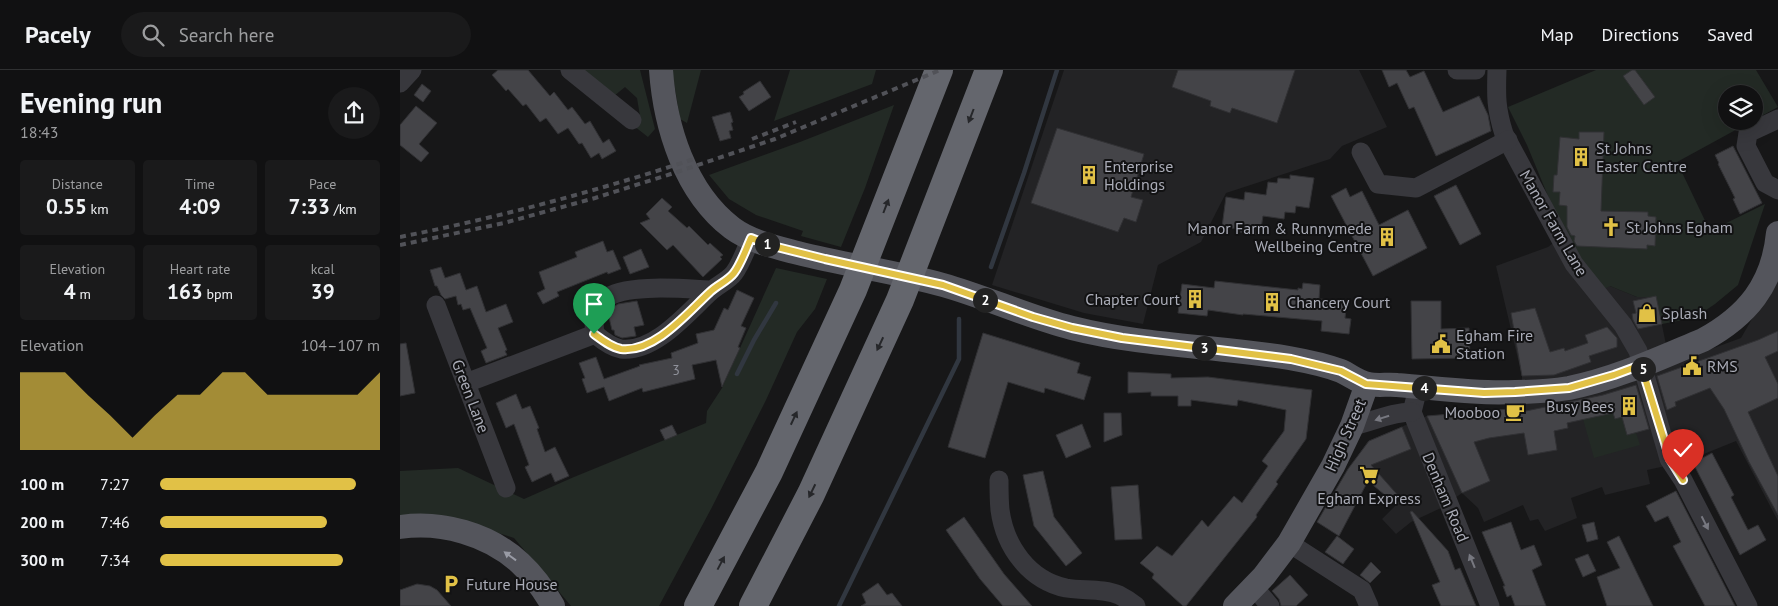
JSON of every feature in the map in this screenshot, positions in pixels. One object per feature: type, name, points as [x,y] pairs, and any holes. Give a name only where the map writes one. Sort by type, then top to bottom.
[{"type":"highway","points":[[752,606],[811,494],[900,300],[989,70]]},
{"type":"highway","points":[[698,606],[769,472],[853,290],[935,81]]},
{"type":"main road","points":[[661,70],[672,131],[686,169],[702,197],[711,208],[735,230],[751,238],[769,245],[809,255],[943,285],[1033,317],[1072,328],[1122,338],[1291,359],[1341,371],[1366,384]]},
{"type":"main road","name":"High Street","points":[[1235,606],[1290,543],[1333,466],[1352,426],[1366,384],[1484,393],[1515,392],[1569,388],[1614,375],[1703,340],[1728,325],[1752,303],[1773,276],[1772,266],[1778,233]]},
{"type":"main road","points":[[400,527],[435,526],[461,531],[483,540],[506,552],[519,562],[544,591],[553,606]]},
{"type":"street","points":[[400,82],[412,70]]},
{"type":"street","points":[[570,70],[628,111]]},
{"type":"street","points":[[1457,70],[1476,70]]},
{"type":"street","name":"Manor Farm Lane","points":[[1498,70],[1497,106],[1502,127],[1508,140],[1574,264],[1623,325],[1638,351],[1670,459],[1683,480],[1748,606]]},
{"type":"street","points":[[1778,119],[1748,133],[1746,146],[1765,183],[1778,190]]},
{"type":"street","points":[[1362,152],[1378,184],[1416,188],[1508,140]]},
{"type":"street","points":[[594,334],[608,344],[622,349],[640,347],[661,336],[689,313],[711,290],[734,273],[751,238]]},
{"type":"street","points":[[594,334],[593,321],[598,307],[605,299],[617,292],[634,289],[711,290]]},
{"type":"street","name":"Green Lane","points":[[436,304],[506,488]]},
{"type":"street","points":[[466,383],[594,334]]},
{"type":"street","points":[[1352,426],[1365,424],[1399,412],[1412,412],[1418,388]]},
{"type":"street","name":"Denham Road","points":[[1412,412],[1490,606]]},
{"type":"street","points":[[998,480],[1000,512],[1012,548],[1027,567],[1043,579],[1056,585],[1119,595],[1136,606]]},
{"type":"street","points":[[1290,543],[1362,590],[1369,606]]},
{"type":"street","points":[[1254,586],[1270,606]]},
{"type":"shaded area","points":[[584,70],[640,70],[655,129],[648,137],[634,126],[640,116],[637,98],[625,87],[614,96]]},
{"type":"shaded area","points":[[672,70],[701,70],[687,123],[680,119]]},
{"type":"shaded area","points":[[790,70],[876,70],[872,84],[774,121]]},
{"type":"shaded area","points":[[1064,70],[1359,70],[1387,127],[1342,146],[1330,159],[1226,193],[1201,242],[1158,265],[1143,324],[1084,313],[992,285]]},
{"type":"shaded area","points":[[1596,70],[1756,70],[1778,107],[1763,115],[1763,85],[1718,85],[1718,130],[1736,130],[1677,162],[1710,231],[1765,204],[1738,285],[1694,318],[1662,324],[1656,297],[1637,297],[1610,286],[1602,290],[1564,235],[1527,145],[1508,107]]},
{"type":"shaded area","points":[[894,105],[865,188],[841,247],[801,236],[803,231],[756,215],[729,199],[709,175],[800,142]]},
{"type":"shaded area","points":[[1564,235],[1610,286],[1637,297],[1656,296],[1670,364],[1741,338],[1778,274],[1778,521],[1736,441],[1684,462],[1647,470],[1650,484],[1605,495],[1602,487],[1571,498],[1577,518],[1545,531],[1538,519],[1530,521],[1523,505],[1484,522],[1478,508],[1462,493],[1441,508],[1411,522],[1396,534],[1382,519],[1397,504],[1349,469],[1368,441],[1427,416],[1521,408],[1522,376],[1496,266],[1548,247]]},
{"type":"shaded area","points":[[776,268],[827,279],[815,309],[797,332],[766,400],[659,606],[571,606],[514,538],[443,515],[400,517],[400,471],[458,468],[524,499],[706,423],[707,411],[722,388]]},
{"type":"shaded area","points":[[1607,394],[1615,419],[1622,417],[1627,435],[1636,433],[1640,445],[1594,458],[1583,419]]},
{"type":"building","points":[[498,70],[528,70],[550,96],[554,92],[568,110],[572,107],[585,124],[590,121],[603,143],[609,139],[616,151],[602,159],[599,153],[591,158],[582,143],[579,144],[568,128],[558,134],[546,118],[540,122],[526,104],[523,106],[508,89],[506,91],[492,75]]},
{"type":"building","points":[[1178,70],[1295,70],[1277,123],[1232,108],[1230,113],[1210,106],[1211,101],[1172,87]]},
{"type":"building","points":[[1382,70],[1406,70],[1410,77],[1424,71],[1443,112],[1479,96],[1488,115],[1491,131],[1436,156],[1414,107],[1409,109],[1397,83],[1389,87]]},
{"type":"building","points":[[1635,70],[1655,97],[1644,105],[1623,76]]},
{"type":"building","points":[[760,81],[771,97],[749,111],[739,97],[744,94],[743,92]]},
{"type":"building","points":[[422,84],[431,91],[423,102],[414,95]]},
{"type":"building","points":[[416,106],[437,123],[419,144],[429,153],[421,162],[400,145],[400,125]]},
{"type":"building","points":[[730,112],[733,122],[731,123],[733,130],[729,131],[731,138],[720,141],[712,117]]},
{"type":"building","name":"Enterprise Holdings","points":[[1057,128],[1144,154],[1131,197],[1143,200],[1136,222],[1124,218],[1118,232],[1031,203]]},
{"type":"building","points":[[1579,132],[1604,132],[1601,211],[1648,212],[1648,216],[1656,217],[1655,246],[1647,245],[1647,249],[1577,246],[1574,241],[1575,236],[1571,235],[1567,227],[1567,206],[1559,205],[1560,192],[1553,192],[1554,175],[1557,175],[1560,137],[1579,139]]},
{"type":"building","points":[[1733,146],[1762,203],[1740,214],[1733,199],[1735,198],[1715,155]]},
{"type":"building","points":[[1290,175],[1314,178],[1309,208],[1296,206],[1295,213],[1285,212],[1284,219],[1263,216],[1260,235],[1240,232],[1240,229],[1222,227],[1226,197],[1244,200],[1245,192],[1266,195],[1268,182],[1277,183],[1278,178],[1290,179]]},
{"type":"building","points":[[1456,185],[1481,234],[1460,245],[1434,196]]},
{"type":"building","name":"Manor Farm & Runnymede Wellbeing Centre","points":[[1346,188],[1350,197],[1362,191],[1379,225],[1408,210],[1427,248],[1373,276],[1331,196]]},
{"type":"building","points":[[662,198],[672,207],[668,211],[687,228],[689,226],[708,245],[710,243],[723,255],[720,257],[722,259],[703,277],[673,245],[667,250],[640,223],[650,219],[646,214]]},
{"type":"building","points":[[603,241],[607,252],[613,250],[621,269],[608,274],[607,272],[557,292],[559,296],[543,304],[537,293],[545,289],[539,272],[577,257],[575,252]]},
{"type":"building","points":[[641,249],[649,267],[630,274],[623,257]]},
{"type":"building","points":[[441,267],[445,278],[460,273],[466,290],[477,286],[486,312],[506,304],[513,322],[498,328],[507,350],[505,351],[507,355],[486,363],[481,351],[487,348],[470,308],[463,310],[461,304],[458,305],[456,296],[445,299],[437,286],[435,286],[430,270]]},
{"type":"building","points":[[1215,281],[1298,290],[1298,288],[1302,289],[1303,283],[1320,285],[1319,299],[1347,301],[1345,318],[1351,319],[1349,334],[1321,331],[1322,321],[1243,315],[1208,310],[1207,316],[1178,313],[1182,284],[1214,288]]},
{"type":"building","points":[[737,290],[754,298],[741,326],[746,328],[738,347],[740,348],[722,387],[716,360],[692,365],[695,379],[643,392],[642,388],[609,401],[604,387],[587,393],[582,379],[585,378],[579,363],[596,357],[604,379],[639,365],[672,358],[671,353],[698,343],[696,334],[714,330],[724,308],[728,310]]},
{"type":"building","name":"Splash","points":[[1656,296],[1662,324],[1638,329],[1633,320],[1632,314],[1636,313],[1633,301]]},
{"type":"building","points":[[637,301],[644,325],[634,327],[636,336],[622,338],[615,335],[608,313],[611,312],[610,309],[618,304]]},
{"type":"building","name":"Egham Fire Station","points":[[1411,301],[1441,301],[1441,329],[1469,328],[1470,358],[1412,359]]},
{"type":"building","points":[[1535,308],[1550,352],[1564,348],[1565,351],[1588,343],[1585,335],[1607,327],[1617,338],[1617,347],[1589,356],[1591,362],[1554,375],[1522,376],[1511,313]]},
{"type":"building","points":[[1778,331],[1778,351],[1765,357],[1778,384],[1778,398],[1748,412],[1778,476],[1778,515],[1749,462],[1724,409],[1710,388],[1675,402],[1676,406],[1667,410],[1657,376]]},
{"type":"building","points":[[983,333],[1080,363],[1077,373],[1091,377],[1084,400],[1045,388],[1044,393],[1008,382],[985,458],[948,447]]},
{"type":"building","points":[[406,343],[415,393],[400,396],[400,344]]},
{"type":"building","points":[[1128,372],[1171,374],[1171,378],[1208,377],[1312,390],[1306,439],[1276,482],[1278,484],[1256,515],[1257,517],[1186,606],[1183,606],[1152,578],[1154,574],[1140,563],[1157,546],[1172,556],[1202,520],[1208,527],[1234,496],[1242,503],[1268,466],[1262,461],[1284,431],[1286,410],[1238,400],[1237,406],[1191,400],[1191,406],[1178,406],[1178,396],[1151,396],[1151,392],[1128,393]]},
{"type":"building","points":[[1636,385],[1649,429],[1627,435],[1622,417],[1615,419],[1613,413],[1567,423],[1568,428],[1554,431],[1557,450],[1528,455],[1524,433],[1474,442],[1490,481],[1462,493],[1427,416],[1521,408],[1521,412],[1603,395]]},
{"type":"building","points":[[516,394],[522,409],[530,406],[539,428],[537,429],[545,452],[555,447],[569,476],[555,482],[551,473],[532,482],[525,467],[529,465],[514,424],[506,428],[496,403]]},
{"type":"building","points":[[1104,413],[1121,413],[1122,435],[1104,442]]},
{"type":"building","points":[[1082,424],[1091,447],[1066,458],[1056,435]]},
{"type":"building","points":[[672,425],[677,435],[665,440],[660,430]]},
{"type":"building","points":[[1402,427],[1411,449],[1371,465],[1402,500],[1397,505],[1368,481],[1339,536],[1317,522],[1348,469],[1369,441]]},
{"type":"building","points":[[1712,453],[1734,495],[1731,497],[1748,530],[1758,525],[1766,540],[1740,555],[1693,463]]},
{"type":"building","points":[[1043,471],[1054,517],[1082,553],[1066,566],[1034,526],[1023,475]]},
{"type":"building","points":[[1138,485],[1142,539],[1115,540],[1111,487]]},
{"type":"building","points":[[1676,491],[1735,606],[1705,606],[1673,546],[1681,542],[1668,516],[1655,522],[1646,506]]},
{"type":"building","points":[[1412,511],[1448,551],[1455,570],[1460,568],[1476,606],[1441,606],[1432,585],[1440,582],[1410,512]]},
{"type":"building","points":[[964,517],[1004,574],[1032,606],[1003,606],[980,579],[946,530]]},
{"type":"building","points":[[1511,522],[1521,550],[1534,545],[1542,565],[1532,570],[1546,606],[1515,606],[1511,595],[1507,597],[1503,586],[1505,586],[1482,532]]},
{"type":"building","points":[[1594,522],[1598,539],[1587,542],[1582,525]]},
{"type":"building","points":[[1337,536],[1354,549],[1343,564],[1325,552]]},
{"type":"building","points":[[1619,536],[1653,606],[1607,606],[1597,577],[1620,568],[1607,542]]},
{"type":"building","points":[[1588,554],[1596,571],[1583,577],[1575,559]]},
{"type":"building","points":[[1371,562],[1381,572],[1370,583],[1360,575]]},
{"type":"building","points":[[1290,575],[1308,595],[1296,606],[1281,606],[1279,599],[1272,591]]},
{"type":"building","points":[[878,583],[887,595],[892,593],[902,606],[861,606],[866,603],[862,594]]},
{"type":"building","points":[[417,584],[430,586],[437,590],[451,606],[400,606],[400,590]]},
{"type":"waterway","points":[[991,267],[1057,70]]},
{"type":"waterway","points":[[737,374],[776,303]]},
{"type":"waterway","points":[[839,606],[959,359],[959,319]]},
{"type":"railway","points":[[400,245],[504,223],[595,198],[677,172],[775,139],[940,70]]},
{"type":"railway","points":[[752,139],[796,122]]},
{"type":"railway","points":[[400,237],[550,202],[697,158]]},
{"type":"place","name":"St Johns Easter Centre","points":[[1581,157]]},
{"type":"place","name":"Enterprise Holdings","points":[[1089,175]]},
{"type":"place","name":"St Johns Egham","points":[[1611,227]]},
{"type":"place","name":"Manor Farm & Runnymede Wellbeing Centre","points":[[1387,237]]},
{"type":"place","name":"Chapter Court","points":[[1195,299]]},
{"type":"place","name":"Chancery Court","points":[[1272,302]]},
{"type":"place","name":"Splash","points":[[1647,313]]},
{"type":"place","name":"Egham Fire Station","points":[[1441,344]]},
{"type":"place","name":"RMS","points":[[1692,366]]},
{"type":"place","name":"Busy Bees","points":[[1629,406]]},
{"type":"place","name":"Mooboo","points":[[1515,412]]},
{"type":"place","name":"Egham Express","points":[[1369,475]]},
{"type":"place","name":"Future House","points":[[451,584]]},
{"type":"route","points":[[594,334],[608,344],[622,349],[640,347],[661,336],[689,313],[711,290],[734,273],[751,238],[769,245],[825,259],[943,285],[1033,317],[1072,328],[1122,338],[1291,359],[1341,371],[1366,384],[1484,393],[1515,392],[1569,388],[1641,365],[1670,459],[1683,480]]}]
